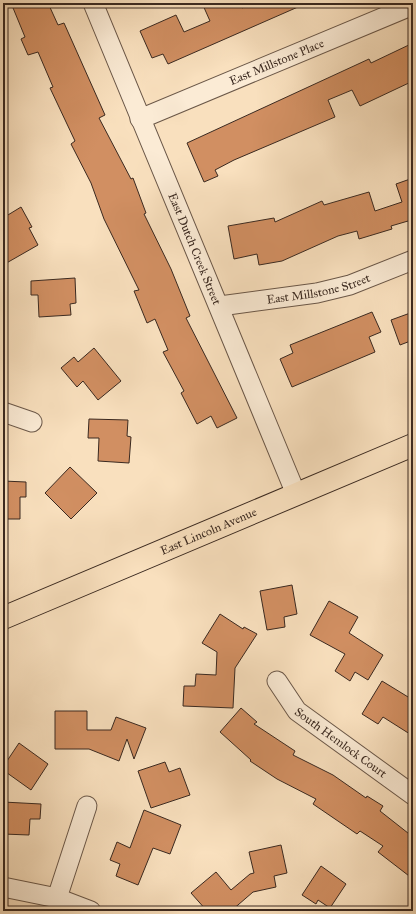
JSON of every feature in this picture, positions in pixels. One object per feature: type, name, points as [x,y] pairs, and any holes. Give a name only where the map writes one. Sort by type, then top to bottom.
[{"type":"main road","name":"East Lincoln Avenue","points":[[3,618],[413,445]]},
{"type":"street","name":"East Dutch Creek Street","points":[[93,3],[140,119],[220,306],[296,494]]},
{"type":"street","name":"East Millstone Place","points":[[140,119],[413,5]]},
{"type":"street","name":"East Millstone Street","points":[[220,306],[317,293],[350,285],[413,260]]},
{"type":"street","points":[[3,412],[32,422]]},
{"type":"street","name":"South Hemlock Court","points":[[277,681],[297,712],[413,795]]},
{"type":"street","points":[[57,898],[87,806]]},
{"type":"street","points":[[3,887],[57,898],[92,911]]},
{"type":"building","points":[[11,3],[48,3],[58,25],[64,23],[105,115],[99,118],[131,179],[133,178],[146,213],[144,214],[171,269],[190,316],[186,318],[237,418],[217,428],[211,416],[197,424],[181,393],[184,391],[163,352],[168,350],[155,319],[147,323],[134,291],[139,290],[104,219],[91,183],[71,144],[75,141],[50,88],[53,87],[38,52],[28,55],[21,39],[25,37]]},
{"type":"building","points":[[202,3],[240,3],[242,8],[253,3],[307,3],[168,64],[163,54],[152,58],[140,31],[176,15],[184,32],[210,21]]},
{"type":"building","points":[[413,43],[413,81],[360,106],[352,90],[328,100],[335,117],[234,160],[215,170],[218,176],[204,182],[187,143],[369,59],[371,63]]},
{"type":"building","points":[[413,178],[413,228],[411,228],[408,221],[391,226],[392,229],[359,239],[357,231],[338,236],[282,261],[259,265],[257,254],[234,259],[228,226],[274,218],[275,222],[322,201],[324,205],[369,192],[375,211],[402,202],[396,184]]},
{"type":"building","points":[[21,207],[32,227],[29,228],[38,245],[3,265],[3,218]]},
{"type":"building","points":[[75,278],[76,303],[70,304],[71,315],[39,317],[38,295],[31,295],[31,281]]},
{"type":"building","points":[[372,312],[381,332],[369,337],[375,352],[292,387],[280,359],[293,353],[290,345]]},
{"type":"building","points":[[413,312],[413,340],[400,345],[391,320]]},
{"type":"building","points":[[94,348],[121,381],[98,400],[83,381],[77,387],[61,368],[74,357],[78,362]]},
{"type":"building","points":[[89,419],[128,420],[127,436],[131,437],[129,463],[98,461],[99,438],[88,438]]},
{"type":"building","points":[[70,467],[97,493],[71,519],[45,493]]},
{"type":"building","points":[[3,481],[26,482],[26,497],[20,497],[20,519],[3,519]]},
{"type":"building","points":[[292,585],[297,614],[284,617],[285,627],[267,630],[260,591]]},
{"type":"building","points":[[329,601],[358,617],[349,633],[383,655],[368,680],[355,672],[350,681],[335,671],[345,654],[310,635]]},
{"type":"building","points":[[220,614],[243,629],[244,627],[257,634],[235,668],[233,708],[183,706],[184,686],[195,686],[196,674],[216,675],[217,652],[202,643]]},
{"type":"building","points":[[382,681],[413,700],[413,736],[383,717],[378,724],[362,714]]},
{"type":"building","points":[[241,708],[257,722],[254,724],[295,751],[293,755],[333,775],[366,798],[367,796],[383,806],[380,811],[413,837],[413,879],[378,852],[383,846],[360,831],[357,834],[313,804],[316,799],[277,779],[250,761],[251,760],[220,732]]},
{"type":"building","points":[[55,711],[87,711],[87,730],[111,730],[116,717],[146,728],[134,759],[127,739],[119,761],[89,749],[55,749]]},
{"type":"building","points":[[19,743],[48,764],[31,790],[3,770],[3,767]]},
{"type":"building","points":[[165,762],[169,772],[180,768],[190,795],[151,808],[138,771]]},
{"type":"building","points":[[3,802],[41,804],[40,819],[30,819],[29,835],[3,834]]},
{"type":"building","points":[[144,810],[181,825],[170,854],[153,848],[138,885],[116,876],[120,864],[110,860],[117,842],[130,848]]},
{"type":"building","points":[[281,845],[287,873],[274,876],[276,887],[253,892],[231,911],[207,911],[191,893],[216,872],[231,890],[250,874],[254,873],[249,852]]},
{"type":"building","points":[[321,866],[346,884],[330,908],[318,900],[316,904],[302,895]]}]
